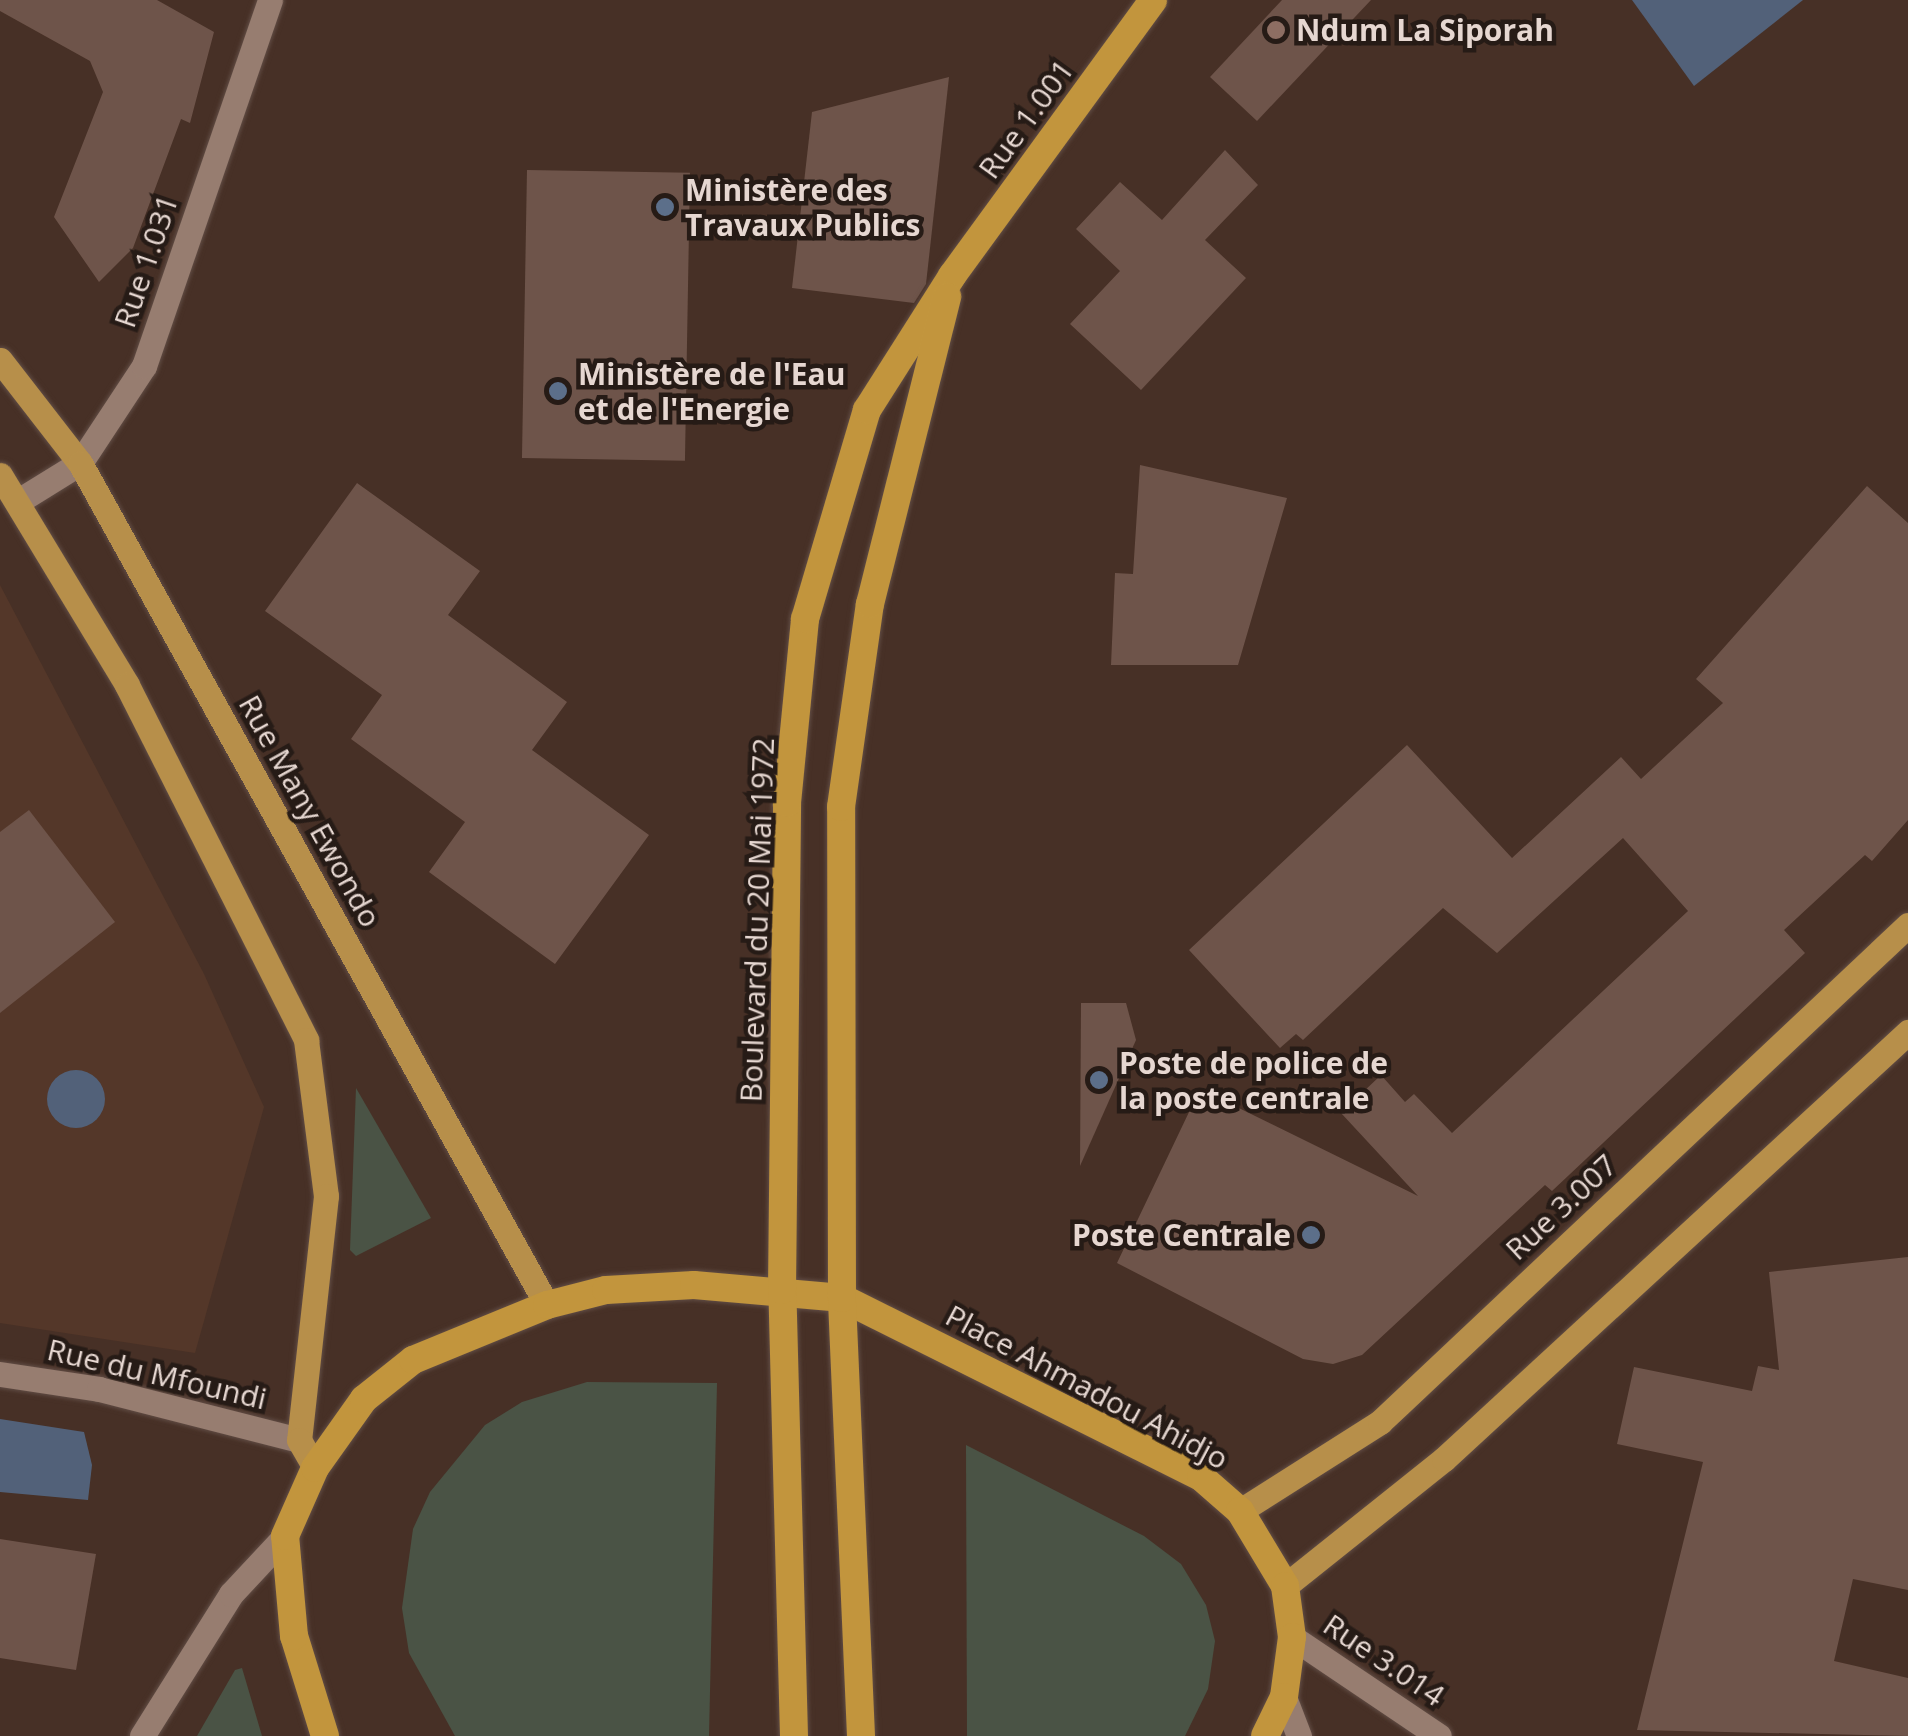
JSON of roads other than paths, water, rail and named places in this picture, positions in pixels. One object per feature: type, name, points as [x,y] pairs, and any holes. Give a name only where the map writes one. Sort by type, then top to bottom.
[{"type":"highway","name":"Rue 1.001","points":[[952,276],[1153,0]]},
{"type":"highway","name":"Boulevard du 20 Mai 1972","points":[[794,1736],[782,1290],[787,803],[805,619],[867,410],[952,276]]},
{"type":"highway","points":[[861,1736],[842,1298],[841,807],[870,604],[952,276]]},
{"type":"highway","name":"Place Ahmadou Ahidjo","points":[[325,1736],[294,1636],[285,1536],[316,1468],[364,1399],[413,1360],[547,1305],[606,1290],[782,1290],[842,1298],[1201,1477],[1240,1510],[1285,1586],[1292,1637],[1284,1697],[1265,1736]]},
{"type":"main road","name":"Rue Many Ewondo","points":[[0,360],[80,464],[547,1305]]},
{"type":"main road","points":[[0,475],[20,500],[127,685],[306,1040],[326,1196],[299,1440],[316,1468]]},
{"type":"main road","name":"Rue 3.007","points":[[1240,1510],[1380,1422],[1908,925]]},
{"type":"main road","points":[[1285,1586],[1444,1459],[1908,1032]]},
{"type":"street","name":"Rue 1.031","points":[[20,500],[80,464],[144,366],[270,0]]},
{"type":"street","name":"Rue du Mfoundi","points":[[0,1374],[99,1389],[299,1440]]},
{"type":"street","points":[[142,1736],[231,1594],[285,1536]]},
{"type":"street","name":"Rue 3.014","points":[[1292,1637],[1439,1736]]},
{"type":"street","points":[[1284,1697],[1299,1736]]},
{"type":"water","points":[[1632,0],[1803,0],[1694,86]]},
{"type":"water","points":[[76,1070],[97,1078],[105,1099],[97,1120],[76,1128],[55,1120],[47,1099],[55,1078]]},
{"type":"water","points":[[0,1419],[84,1432],[92,1465],[88,1500],[0,1492]]},
{"type":"place","name":"Ndum La Siporah","points":[[1276,30]]},
{"type":"place","name":"Ministère des Travaux Publics","points":[[665,207]]},
{"type":"place","name":"Ministère de l'Eau et de l'Energie","points":[[558,391]]},
{"type":"place","name":"Poste de police de la poste centrale","points":[[1099,1080]]},
{"type":"place","name":"Poste Centrale","points":[[1311,1235]]}]
